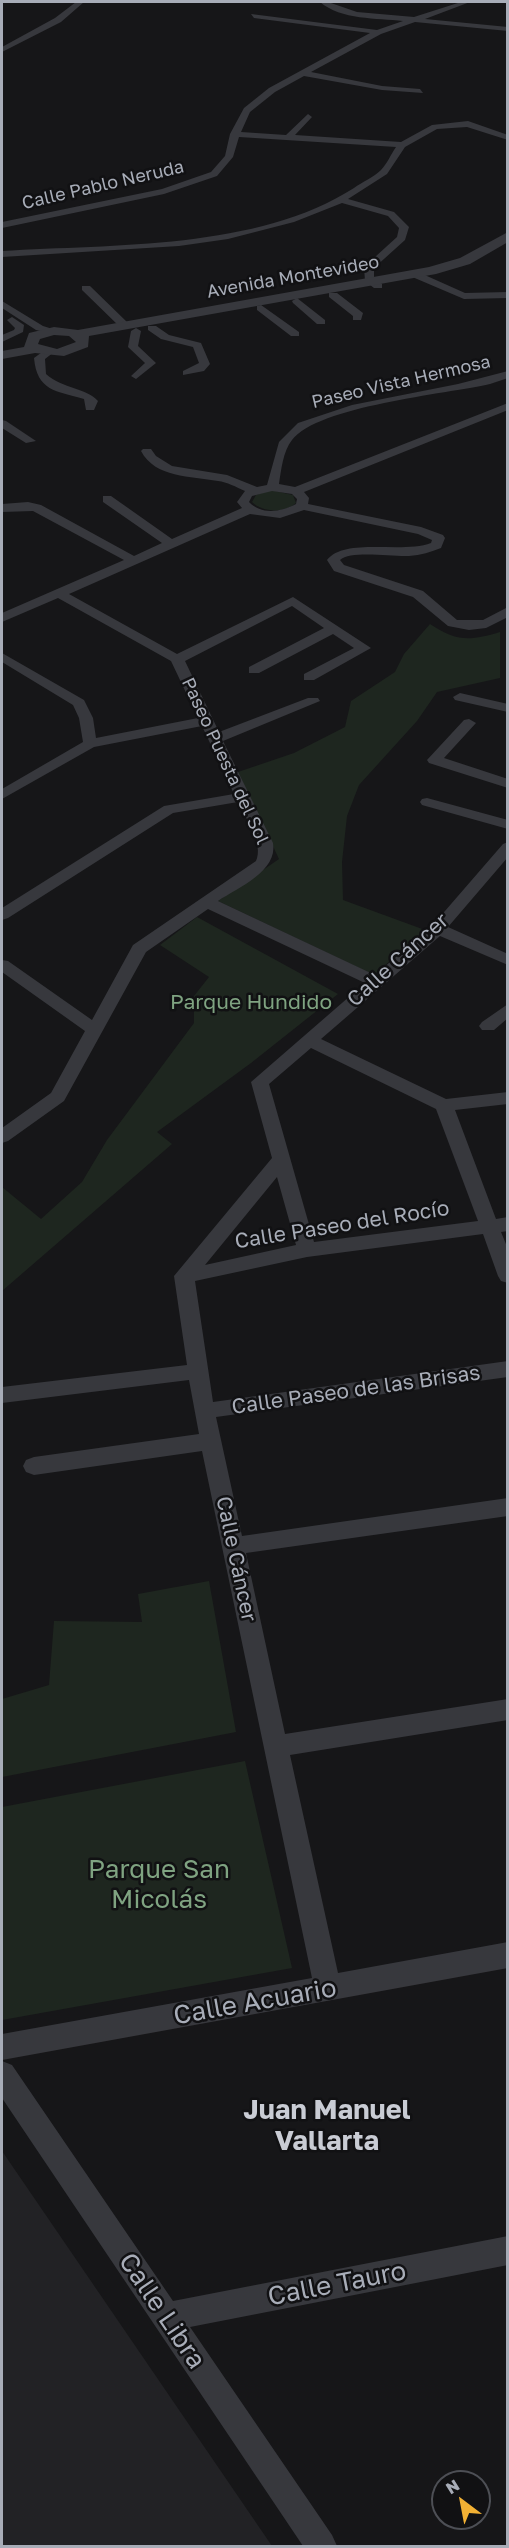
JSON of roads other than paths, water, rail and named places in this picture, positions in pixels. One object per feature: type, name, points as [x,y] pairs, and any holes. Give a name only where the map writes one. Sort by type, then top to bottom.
[{"type":"street","points":[[2,50],[58,20],[80,2]]},
{"type":"street","points":[[324,2],[332,7],[356,14],[507,29]]},
{"type":"street","name":"Calle Pablo Neruda","points":[[2,225],[140,196],[202,179],[222,167],[229,157],[234,134],[247,110],[272,90],[378,32],[467,2]]},
{"type":"street","points":[[254,15],[378,32]]},
{"type":"street","points":[[303,73],[382,88],[420,91]]},
{"type":"street","points":[[290,137],[308,117]]},
{"type":"street","points":[[2,254],[207,240],[291,220],[341,200],[384,172],[402,145],[435,127],[450,124],[476,126],[507,138]]},
{"type":"street","points":[[234,134],[402,145]]},
{"type":"street","points":[[341,200],[392,214],[404,227],[402,238],[369,267],[367,275],[375,284]]},
{"type":"street","name":"Avenida Montevideo","points":[[80,337],[473,266],[503,245]]},
{"type":"street","points":[[419,276],[464,296],[507,295]]},
{"type":"street","name":"Avenida Montevideo","points":[[130,328],[152,328],[333,295],[375,284]]},
{"type":"street","points":[[86,288],[130,328],[133,347],[151,363],[136,376]]},
{"type":"street","points":[[333,295],[359,315],[357,318]]},
{"type":"street","points":[[297,301],[321,322]]},
{"type":"street","points":[[2,304],[40,328],[80,337],[74,350],[38,344],[2,347]]},
{"type":"street","points":[[261,308],[295,334]]},
{"type":"street","points":[[12,320],[20,327],[18,332]]},
{"type":"street","points":[[152,328],[165,337],[197,345],[205,364],[200,369],[187,373]]},
{"type":"street","points":[[2,355],[38,344],[54,331]]},
{"type":"street","points":[[18,332],[38,344]]},
{"type":"street","points":[[2,339],[18,332]]},
{"type":"street","points":[[38,344],[40,375],[53,386],[88,398],[92,401],[90,408]]},
{"type":"street","name":"Paseo Vista Hermosa","points":[[272,487],[286,438],[309,421],[339,412],[507,374]]},
{"type":"street","points":[[251,510],[243,502],[247,494],[253,490],[272,487],[296,491],[507,406]]},
{"type":"street","points":[[2,423],[30,441]]},
{"type":"street","points":[[147,451],[152,461],[164,466],[231,481],[253,490]]},
{"type":"street","points":[[296,491],[303,498],[302,506]]},
{"type":"street","points":[[107,499],[170,543]]},
{"type":"street","points":[[2,508],[28,506],[37,508],[133,560]]},
{"type":"street","points":[[2,618],[170,543],[251,510],[279,514],[302,506],[421,531],[439,538],[437,545],[431,548],[403,554],[339,554],[333,560],[339,568],[418,594],[453,623],[469,626],[486,624],[507,611]]},
{"type":"street","name":"Paseo Puesta del Sol","points":[[4,1132],[58,1096],[139,949],[262,864],[267,854],[265,843],[177,659],[58,593]]},
{"type":"street","points":[[177,659],[293,601],[364,648],[309,677]]},
{"type":"street","points":[[254,670],[334,628]]},
{"type":"street","points":[[2,657],[64,692],[79,704],[87,718],[90,744]]},
{"type":"street","points":[[460,697],[507,708]]},
{"type":"street","points":[[215,739],[313,701]]},
{"type":"street","points":[[2,795],[90,744],[207,721]]},
{"type":"street","points":[[469,723],[434,760],[502,782],[507,768]]},
{"type":"street","points":[[2,915],[169,809],[243,797]]},
{"type":"street","points":[[427,802],[507,825]]},
{"type":"street","name":"Calle Cáncer","points":[[307,1250],[260,1082],[438,929],[507,847]]},
{"type":"street","points":[[203,905],[372,986]]},
{"type":"street","points":[[438,929],[507,960]]},
{"type":"street","points":[[2,965],[95,1030]]},
{"type":"street","points":[[488,1026],[507,1009]]},
{"type":"street","points":[[309,1040],[444,1106],[507,1098]]},
{"type":"street","points":[[444,1106],[498,1225],[507,1276]]},
{"type":"street","points":[[184,1276],[281,1160]]},
{"type":"street","name":"Calle Paseo del Rocío","points":[[184,1276],[307,1250],[498,1225]]},
{"type":"street","name":"Calle Cáncer","points":[[184,1276],[204,1411],[327,1989]]},
{"type":"street","name":"Calle Paseo de las Brisas","points":[[204,1411],[507,1369]]},
{"type":"street","points":[[2,1395],[198,1371]]},
{"type":"street","points":[[34,1466],[211,1441]]},
{"type":"street","points":[[233,1546],[507,1507]]},
{"type":"street","points":[[276,1746],[507,1708]]},
{"type":"street","name":"Calle Acuario","points":[[2,2047],[507,1955]]},
{"type":"street","name":"Calle Libra","points":[[2,2075],[321,2547]]},
{"type":"street","name":"Calle Tauro","points":[[166,2317],[507,2250]]},
{"type":"district","name":"Juan Manuel Vallarta","points":[[327,2126]]},
{"type":"park label","name":"Parque Hundido","points":[[251,1002]]},
{"type":"park label","name":"Parque San Micolás","points":[[159,1885]]}]
